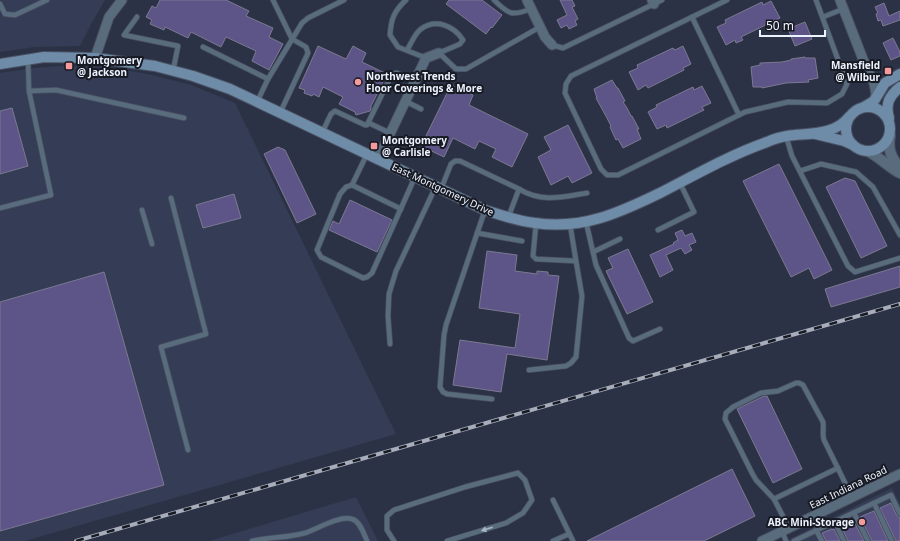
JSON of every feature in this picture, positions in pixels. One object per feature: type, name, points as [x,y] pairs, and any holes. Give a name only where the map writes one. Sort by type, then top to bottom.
[{"type":"main road","name":"East Montgomery Drive","points":[[0,64],[44,58],[95,58],[155,66],[173,70],[230,89],[485,210],[508,218],[536,224],[570,224],[598,219],[624,210],[753,147],[786,136],[815,134],[842,125],[849,117]]},
{"type":"main road","points":[[888,88],[887,108],[891,129],[890,136],[881,147],[874,151],[859,149],[848,139],[846,124],[849,117],[854,111],[874,100],[888,88],[900,74]]},
{"type":"main road","points":[[888,88],[900,87]]},
{"type":"main road","points":[[860,108],[868,106],[875,107],[886,115],[890,122]]},
{"type":"main road","name":"East Montgomery Drive","points":[[815,134],[844,141],[853,145]]},
{"type":"street","points":[[95,58],[109,17],[122,0]]},
{"type":"street","points":[[840,0],[875,89],[874,100]]},
{"type":"street","points":[[529,4],[545,37],[552,45]]},
{"type":"street","points":[[378,159],[426,58],[439,53]]},
{"type":"street","points":[[869,72],[888,88]]},
{"type":"street","points":[[890,136],[889,150],[900,169]]},
{"type":"street","points":[[867,151],[900,173]]},
{"type":"street","name":"East Indiana Road","points":[[762,541],[900,474]]},
{"type":"lane","points":[[0,4],[5,14],[15,15],[47,0]]},
{"type":"lane","points":[[273,0],[292,39],[308,49],[308,53],[280,113]]},
{"type":"lane","points":[[257,102],[268,79],[302,23],[308,18],[344,0]]},
{"type":"lane","points":[[406,0],[398,7],[391,21],[390,35],[398,47],[426,58]]},
{"type":"lane","points":[[494,0],[502,8],[511,13],[517,14],[529,4]]},
{"type":"lane","points":[[727,0],[571,76],[566,84],[565,93],[601,169],[607,175],[618,175],[745,112],[788,102],[826,102],[842,94],[847,84],[816,0]]},
{"type":"lane","points":[[552,45],[563,48],[656,1]]},
{"type":"lane","points":[[823,17],[843,9]]},
{"type":"lane","points":[[137,17],[124,35],[178,46],[173,70]]},
{"type":"lane","points":[[692,17],[739,116]]},
{"type":"lane","points":[[407,50],[420,29],[430,25],[442,24],[451,27],[463,40],[460,44],[439,53],[456,69],[466,69],[540,27]]},
{"type":"lane","points":[[203,47],[268,79]]},
{"type":"lane","points":[[0,208],[51,195],[29,91],[28,60]]},
{"type":"lane","points":[[369,123],[392,74],[397,73],[415,82]]},
{"type":"lane","points":[[29,91],[56,90],[184,118]]},
{"type":"lane","points":[[405,101],[421,109]]},
{"type":"lane","points":[[322,133],[330,114],[335,111],[365,125],[369,123],[390,133]]},
{"type":"lane","points":[[786,136],[792,156],[848,266],[854,272],[900,258]]},
{"type":"lane","points":[[352,185],[367,154]]},
{"type":"lane","points":[[390,344],[388,316],[389,294],[396,271],[451,164],[455,161],[460,161],[538,198],[561,198],[587,194]]},
{"type":"lane","points":[[800,171],[821,164],[856,172],[873,187],[900,235]]},
{"type":"lane","points":[[401,209],[352,185],[346,187],[340,194],[317,250],[321,257],[363,278],[370,276],[401,209],[415,177]]},
{"type":"lane","points":[[658,230],[694,212],[680,183]]},
{"type":"lane","points":[[508,218],[520,189]]},
{"type":"lane","points":[[171,198],[206,334],[161,347],[188,450]]},
{"type":"lane","points":[[142,210],[152,244]]},
{"type":"lane","points":[[485,210],[446,325],[440,387],[443,392],[447,394],[492,399]]},
{"type":"lane","points":[[586,222],[596,265],[629,338],[633,341],[660,329]]},
{"type":"lane","points":[[536,224],[533,256],[536,259],[576,261]]},
{"type":"lane","points":[[529,370],[566,366],[571,364],[576,358],[582,296],[570,224]]},
{"type":"lane","points":[[477,233],[522,241]]},
{"type":"lane","points":[[593,252],[620,239]]},
{"type":"lane","points":[[786,541],[785,530],[774,499],[756,480],[725,419],[726,413],[733,407],[761,393],[778,391],[796,383],[803,385],[823,422],[824,428],[822,436],[852,497]]},
{"type":"lane","points":[[774,499],[838,468]]},
{"type":"lane","points":[[394,541],[387,530],[387,516],[394,510],[465,487],[518,473],[525,480],[532,500],[523,513],[506,523],[447,541]]},
{"type":"lane","points":[[794,541],[891,495],[900,514]]},
{"type":"lane","points":[[553,500],[573,541]]},
{"type":"lane","points":[[874,503],[892,541]]},
{"type":"lane","points":[[854,513],[868,541]]},
{"type":"lane","points":[[252,541],[305,533],[344,518],[353,519],[358,524],[367,541]]},
{"type":"lane","points":[[835,522],[844,541]]},
{"type":"lane","points":[[816,530],[822,541]]},
{"type":"lane","points":[[553,541],[569,534]]},
{"type":"shaded area","points":[[0,0],[105,0],[79,46],[35,47],[0,52]]},
{"type":"shaded area","points":[[60,66],[95,67],[152,75],[191,85],[235,103],[396,434],[25,541],[0,541],[0,73]]},
{"type":"shaded area","name":"ABC Mini-Storage","points":[[892,488],[900,504],[900,541],[786,541]]},
{"type":"shaded area","points":[[356,497],[378,541],[209,541]]},
{"type":"building","points":[[160,0],[226,0],[249,11],[246,16],[273,28],[269,37],[283,44],[269,70],[252,61],[256,51],[226,37],[221,47],[191,32],[188,38],[165,27],[164,30],[150,24],[152,20],[146,17],[152,6],[156,8]]},
{"type":"building","points":[[449,0],[482,0],[502,15],[486,34],[446,4]]},
{"type":"building","points":[[560,0],[572,0],[575,6],[572,7],[578,19],[575,21],[577,25],[569,29],[567,25],[561,28],[557,20],[567,15]]},
{"type":"building","points":[[771,1],[780,18],[741,37],[743,40],[736,43],[735,40],[726,45],[717,27],[726,23],[725,20],[762,2],[763,5]]},
{"type":"building","points":[[884,3],[889,16],[900,11],[900,20],[883,26],[881,20],[878,21],[876,14],[878,13],[875,7]]},
{"type":"building","points":[[805,22],[812,39],[795,46],[788,29]]},
{"type":"building","points":[[893,38],[900,52],[900,56],[891,60],[883,43]]},
{"type":"building","name":"Northwest Trends Floor Coverings & More","points":[[318,46],[346,59],[353,46],[366,53],[362,62],[387,74],[370,111],[356,115],[355,112],[339,104],[343,97],[323,87],[319,97],[313,94],[312,96],[304,93],[305,90],[299,88]]},
{"type":"building","points":[[683,46],[691,64],[683,68],[684,70],[648,88],[646,85],[638,90],[629,72],[638,68],[637,65],[673,48],[675,50]]},
{"type":"building","points":[[805,57],[815,58],[818,78],[808,80],[809,82],[786,83],[762,88],[753,87],[751,67],[760,65],[760,63],[782,62]]},
{"type":"building","points":[[612,80],[618,88],[625,101],[623,102],[639,129],[637,129],[641,139],[623,148],[618,139],[616,140],[610,127],[611,126],[596,98],[594,89]]},
{"type":"building","points":[[451,85],[473,95],[469,105],[528,134],[512,167],[492,157],[496,149],[479,141],[475,149],[453,138],[444,157],[421,146]]},
{"type":"building","points":[[702,86],[711,103],[702,107],[704,110],[667,128],[666,125],[657,129],[648,112],[657,107],[656,105],[693,87],[694,90]]},
{"type":"building","points":[[12,108],[28,166],[0,174],[0,111]]},
{"type":"building","points":[[568,125],[592,173],[572,183],[568,176],[551,185],[538,157],[551,150],[544,137]]},
{"type":"building","points":[[278,147],[285,150],[316,214],[297,223],[264,154]]},
{"type":"building","points":[[779,164],[832,270],[814,279],[809,268],[791,277],[743,181]]},
{"type":"building","points":[[845,178],[855,181],[887,246],[861,258],[826,187]]},
{"type":"building","points":[[234,194],[241,218],[203,228],[196,205]]},
{"type":"building","points":[[350,200],[392,220],[377,252],[329,230],[333,221],[339,224]]},
{"type":"building","points":[[682,230],[685,236],[692,233],[696,242],[689,245],[692,250],[685,254],[681,248],[666,255],[673,270],[660,277],[650,255],[674,244],[673,243],[678,240],[675,233]]},
{"type":"building","points":[[628,249],[653,302],[627,314],[606,271],[613,268],[608,258]]},
{"type":"building","points":[[487,251],[517,255],[515,271],[537,274],[537,271],[548,272],[548,275],[559,276],[547,360],[507,354],[501,392],[453,385],[460,340],[515,348],[520,314],[479,308]]},
{"type":"building","points":[[900,266],[900,287],[831,307],[825,289]]},
{"type":"building","points":[[104,272],[164,485],[0,531],[0,302]]},
{"type":"building","points":[[767,396],[802,469],[773,483],[737,409]]},
{"type":"building","points":[[732,469],[755,516],[704,541],[587,541]]},
{"type":"building","points":[[891,503],[897,516],[900,518],[900,541],[896,541],[880,508]]},
{"type":"building","points":[[874,511],[888,541],[872,541],[860,517]]},
{"type":"building","points":[[853,520],[864,541],[848,541],[841,526]]},
{"type":"building","points":[[834,529],[840,541],[826,541],[822,533]]},
{"type":"railway","points":[[76,541],[900,304]]},
{"type":"place","name":"Montgomery @ Jackson","points":[[69,66]]},
{"type":"place","name":"Mansfield @ Wilbur","points":[[888,71]]},
{"type":"place","name":"Northwest Trends Floor Coverings & More","points":[[358,82]]},
{"type":"place","name":"Montgomery @ Carlisle","points":[[374,146]]},
{"type":"place","name":"ABC Mini-Storage","points":[[862,522]]}]
